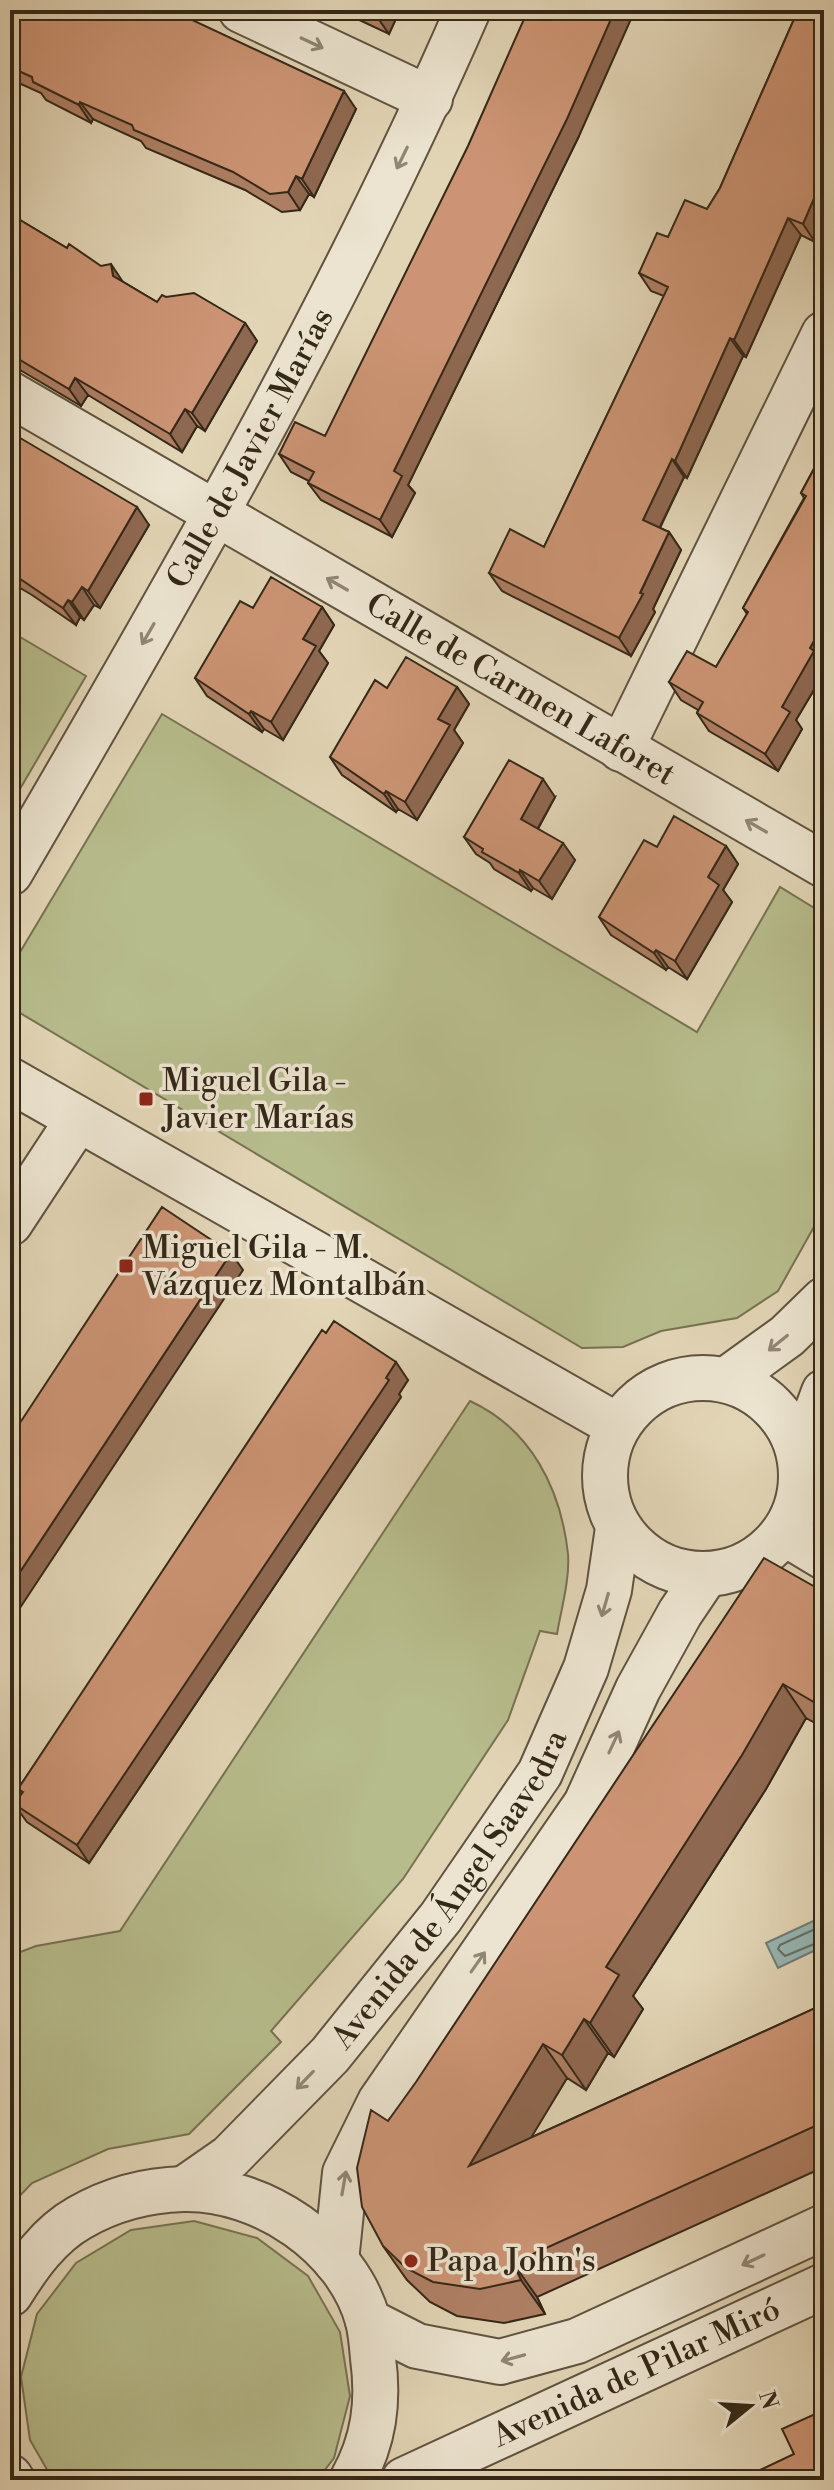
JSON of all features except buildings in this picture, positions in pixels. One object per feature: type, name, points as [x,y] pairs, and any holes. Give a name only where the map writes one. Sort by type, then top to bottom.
[{"type":"street","points":[[241,10],[430,99]]},
{"type":"street","name":"Calle de Javier Marías","points":[[10,873],[216,514],[430,99],[468,10]]},
{"type":"street","points":[[621,749],[824,334]]},
{"type":"street","name":"Calle de Carmen Laforet","points":[[10,394],[824,865]]},
{"type":"street","points":[[10,1080],[77,1121],[154,1161],[618,1426]]},
{"type":"street","points":[[10,1223],[77,1121]]},
{"type":"street","points":[[726,1380],[787,1336],[824,1300]]},
{"type":"street","points":[[694,1378],[726,1380],[759,1396],[786,1422],[800,1457],[802,1483],[796,1510],[784,1533],[763,1555],[735,1570],[705,1576],[671,1570],[641,1554],[618,1528],[606,1495],[605,1460],[618,1426],[637,1402],[664,1385],[694,1378]]},
{"type":"street","points":[[800,1457],[824,1392]]},
{"type":"street","name":"Avenida de Ángel Saavedra","points":[[184,2189],[230,2157],[330,2055],[441,1917],[540,1773],[586,1668],[609,1590],[618,1528]]},
{"type":"street","points":[[784,1533],[824,1557]]},
{"type":"street","name":"Avenida de Ángel Saavedra","points":[[336,2261],[345,2173],[380,2102],[586,1804],[638,1689],[680,1613],[705,1576]]},
{"type":"street","points":[[10,2294],[34,2256],[77,2219],[128,2196],[184,2189],[235,2196],[281,2216],[310,2234],[336,2261],[355,2290],[368,2321],[378,2397],[366,2456],[352,2480]]},
{"type":"street","name":"Avenida de Pilar Miró","points":[[368,2321],[417,2346],[500,2362],[577,2341],[824,2227]]},
{"type":"street","name":"Avenida de Pilar Miró","points":[[404,2480],[824,2286]]},
{"type":"green space","points":[[10,631],[86,676],[10,806]]},
{"type":"green space","points":[[162,714],[697,1032],[780,887],[824,914],[824,1209],[778,1291],[737,1318],[661,1331],[623,1347],[582,1348],[10,1007],[10,969]]},
{"type":"green space","points":[[470,1401],[510,1428],[539,1464],[558,1507],[568,1554],[557,1634],[540,1631],[508,1720],[403,1879],[271,2031],[281,2042],[189,2134],[108,2149],[32,2183],[10,2206],[10,1956],[36,1946],[120,1931]]},
{"type":"green space","points":[[194,2221],[257,2238],[308,2276],[340,2332],[350,2396],[334,2458],[317,2480],[53,2480],[30,2440],[21,2377],[37,2314],[76,2263],[131,2230]]},
{"type":"water","points":[[824,1916],[824,1946],[778,1968],[766,1943]]},
{"type":"place","name":"Miguel Gila - Javier Marías","points":[[146,1099]]},
{"type":"place","name":"Miguel Gila - M. Vázquez Montalbán","points":[[126,1266]]},
{"type":"place","name":"Papa John's","points":[[411,2261]]}]
